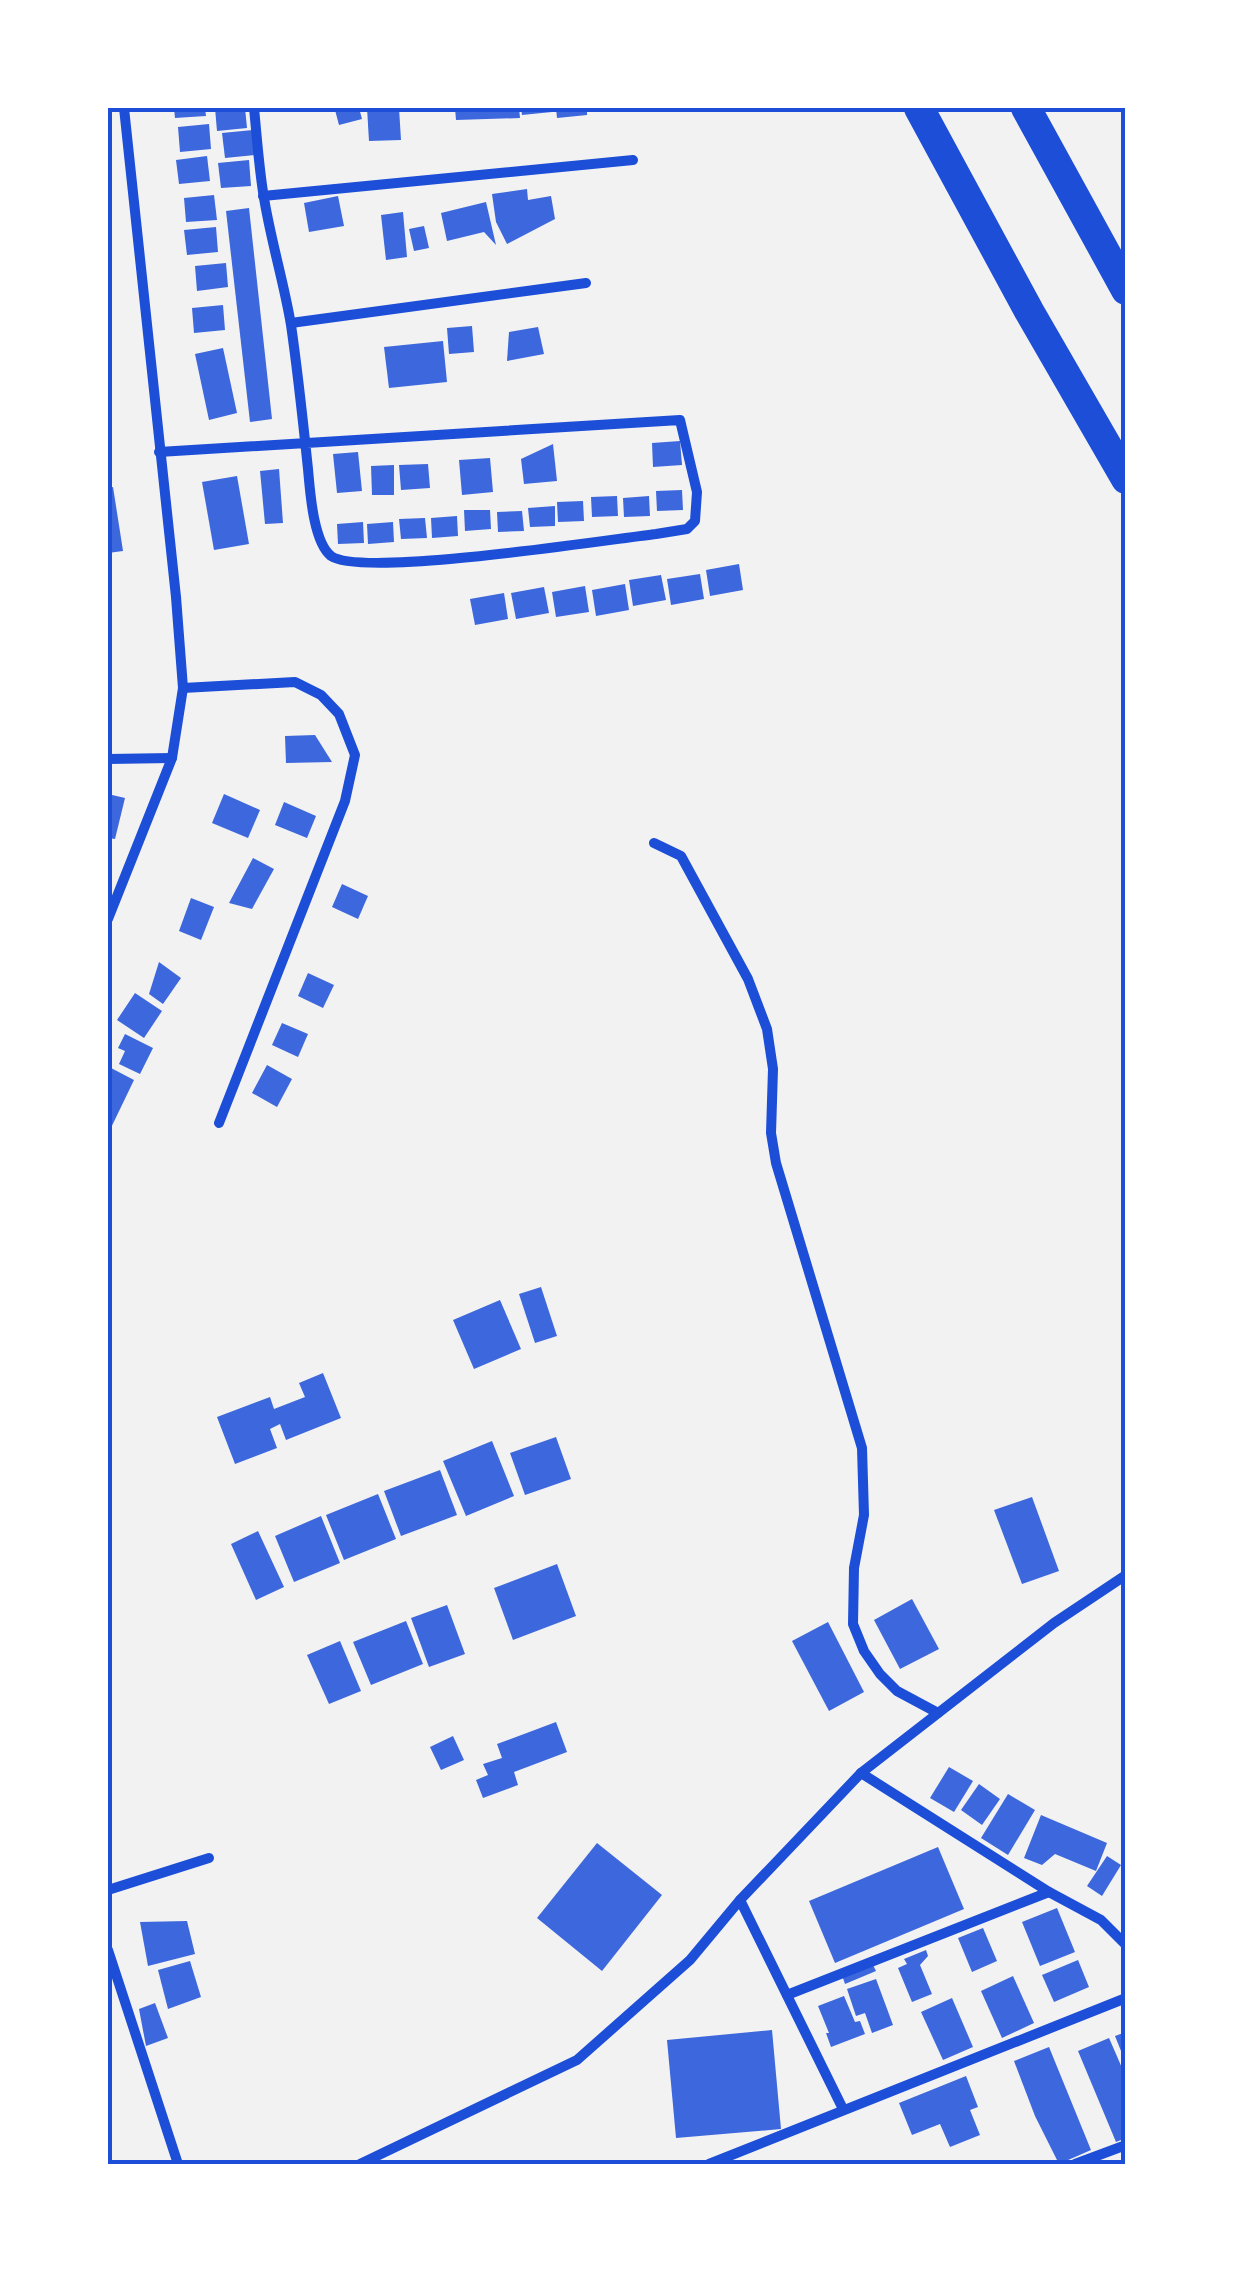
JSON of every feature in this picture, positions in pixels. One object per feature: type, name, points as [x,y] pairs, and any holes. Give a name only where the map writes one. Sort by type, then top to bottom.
[{"type":"highway","points":[[919,108],[1126,479]]},
{"type":"highway","points":[[1026,108],[1126,290]]},
{"type":"street","points":[[108,919],[172,758],[182,688],[176,597],[124,108]]},
{"type":"street","points":[[159,452],[305,444],[680,420],[697,492],[695,520],[687,528],[448,559],[367,563],[330,556],[322,544],[312,506],[305,444],[290,323],[264,196],[254,108]]},
{"type":"street","points":[[264,196],[633,160]]},
{"type":"street","points":[[290,323],[586,283]]},
{"type":"street","points":[[182,688],[295,682],[321,695],[339,714],[355,755],[345,801],[219,1123]]},
{"type":"street","points":[[108,759],[172,758]]},
{"type":"street","points":[[654,842],[681,856],[696,880],[748,978],[767,1029],[773,1070],[770,1132],[776,1163],[862,1448],[864,1515],[854,1568],[852,1624],[880,1674],[897,1691],[938,1713]]},
{"type":"street","points":[[360,2164],[578,2060],[690,1960],[740,1900],[861,1773],[1054,1623],[1126,1575]]},
{"type":"street","points":[[861,1773],[1049,1892],[1101,1920],[1126,1945]]},
{"type":"street","points":[[108,1890],[209,1858]]},
{"type":"street","points":[[787,1996],[1049,1892]]},
{"type":"street","points":[[740,1900],[842,2109]]},
{"type":"street","points":[[108,1950],[178,2164]]},
{"type":"street","points":[[709,2164],[1126,1998]]},
{"type":"street","points":[[1075,2164],[1126,2145]]},
{"type":"building","points":[[174,108],[205,108],[206,116],[175,118]]},
{"type":"building","points":[[215,108],[245,108],[247,128],[217,131]]},
{"type":"building","points":[[359,108],[362,119],[339,125],[335,110]]},
{"type":"building","points":[[367,108],[399,108],[401,140],[369,141]]},
{"type":"building","points":[[455,108],[519,108],[520,118],[456,120]]},
{"type":"building","points":[[521,108],[552,108],[552,112],[522,115]]},
{"type":"building","points":[[556,108],[587,108],[587,115],[557,118]]},
{"type":"building","points":[[209,124],[211,149],[180,152],[178,127]]},
{"type":"building","points":[[253,130],[255,155],[225,158],[222,133]]},
{"type":"building","points":[[207,156],[210,181],[179,184],[176,160]]},
{"type":"building","points":[[249,160],[251,186],[221,188],[218,163]]},
{"type":"building","points":[[527,189],[528,200],[551,196],[555,219],[507,244],[496,222],[492,194]]},
{"type":"building","points":[[214,195],[217,220],[186,222],[184,198]]},
{"type":"building","points":[[338,196],[344,226],[309,232],[304,203]]},
{"type":"building","points":[[486,202],[496,245],[484,232],[447,241],[441,213]]},
{"type":"building","points":[[249,208],[272,419],[250,422],[226,211]]},
{"type":"building","points":[[403,212],[407,257],[386,260],[381,215]]},
{"type":"building","points":[[424,226],[429,248],[414,251],[409,229]]},
{"type":"building","points":[[216,227],[218,252],[187,255],[184,230]]},
{"type":"building","points":[[226,263],[228,287],[197,291],[195,266]]},
{"type":"building","points":[[223,305],[225,330],[194,333],[192,308]]},
{"type":"building","points":[[472,326],[474,352],[449,354],[447,328]]},
{"type":"building","points":[[538,327],[544,354],[507,361],[509,332]]},
{"type":"building","points":[[443,341],[447,382],[389,388],[384,347]]},
{"type":"building","points":[[223,348],[237,413],[209,420],[195,354]]},
{"type":"building","points":[[680,441],[682,465],[653,467],[652,443]]},
{"type":"building","points":[[553,444],[557,481],[524,484],[521,459]]},
{"type":"building","points":[[358,452],[362,491],[337,493],[333,454]]},
{"type":"building","points":[[490,458],[493,492],[462,495],[459,460]]},
{"type":"building","points":[[428,464],[430,488],[401,490],[399,465]]},
{"type":"building","points":[[394,465],[394,495],[372,495],[371,466]]},
{"type":"building","points":[[279,469],[283,523],[265,524],[260,471]]},
{"type":"building","points":[[237,476],[249,544],[214,550],[202,482]]},
{"type":"building","points":[[113,487],[123,551],[108,553],[108,488]]},
{"type":"building","points":[[682,490],[683,510],[657,511],[656,491]]},
{"type":"building","points":[[617,496],[618,516],[592,517],[591,497]]},
{"type":"building","points":[[649,496],[650,516],[624,517],[623,498]]},
{"type":"building","points":[[583,501],[584,521],[558,522],[557,502]]},
{"type":"building","points":[[555,506],[555,526],[530,527],[528,508]]},
{"type":"building","points":[[464,510],[490,510],[491,529],[465,531]]},
{"type":"building","points":[[522,511],[524,531],[498,532],[497,512]]},
{"type":"building","points":[[457,516],[458,536],[432,538],[431,518]]},
{"type":"building","points":[[425,518],[427,538],[401,539],[399,519]]},
{"type":"building","points":[[363,522],[364,543],[338,544],[337,524]]},
{"type":"building","points":[[393,522],[394,542],[368,544],[367,524]]},
{"type":"building","points":[[739,564],[743,590],[710,596],[706,570]]},
{"type":"building","points":[[700,574],[704,599],[671,605],[667,579]]},
{"type":"building","points":[[661,575],[666,600],[633,606],[629,580]]},
{"type":"building","points":[[625,584],[629,610],[596,616],[592,590]]},
{"type":"building","points":[[585,586],[589,612],[556,617],[552,592]]},
{"type":"building","points":[[544,587],[549,613],[516,619],[511,593]]},
{"type":"building","points":[[504,593],[508,619],[475,625],[470,599]]},
{"type":"building","points":[[315,735],[332,762],[286,763],[285,736]]},
{"type":"building","points":[[108,794],[125,798],[115,839],[108,838]]},
{"type":"building","points":[[224,794],[260,810],[248,838],[212,823]]},
{"type":"building","points":[[284,802],[316,816],[307,838],[275,825]]},
{"type":"building","points":[[253,858],[274,869],[252,909],[229,903]]},
{"type":"building","points":[[342,884],[368,896],[358,919],[332,907]]},
{"type":"building","points":[[191,898],[214,907],[201,940],[179,931]]},
{"type":"building","points":[[159,962],[181,978],[163,1004],[149,994]]},
{"type":"building","points":[[308,973],[334,985],[323,1008],[298,996]]},
{"type":"building","points":[[135,993],[162,1011],[144,1038],[117,1020]]},
{"type":"building","points":[[282,1023],[308,1034],[298,1057],[272,1045]]},
{"type":"building","points":[[125,1034],[153,1048],[140,1074],[119,1064],[125,1051],[118,1048]]},
{"type":"building","points":[[267,1065],[292,1079],[277,1107],[252,1093]]},
{"type":"building","points":[[111,1068],[134,1080],[108,1134],[108,1075]]},
{"type":"building","points":[[541,1287],[557,1336],[535,1343],[519,1294]]},
{"type":"building","points":[[500,1300],[521,1349],[474,1369],[453,1320]]},
{"type":"building","points":[[323,1373],[341,1418],[286,1440],[280,1424],[270,1429],[277,1448],[235,1464],[217,1417],[270,1397],[274,1409],[305,1397],[299,1383]]},
{"type":"building","points":[[556,1437],[571,1479],[525,1495],[510,1453]]},
{"type":"building","points":[[492,1441],[514,1496],[466,1516],[443,1461]]},
{"type":"building","points":[[440,1470],[457,1515],[401,1536],[384,1491]]},
{"type":"building","points":[[378,1494],[396,1539],[344,1560],[326,1515]]},
{"type":"building","points":[[1032,1497],[1059,1571],[1022,1584],[994,1510]]},
{"type":"building","points":[[321,1516],[340,1563],[294,1582],[275,1536]]},
{"type":"building","points":[[258,1531],[284,1587],[256,1600],[231,1544]]},
{"type":"building","points":[[557,1564],[576,1616],[513,1640],[494,1588]]},
{"type":"building","points":[[912,1599],[939,1649],[900,1669],[874,1620]]},
{"type":"building","points":[[447,1605],[465,1654],[429,1667],[411,1618]]},
{"type":"building","points":[[406,1621],[423,1664],[371,1685],[353,1642]]},
{"type":"building","points":[[828,1622],[864,1692],[829,1711],[792,1641]]},
{"type":"building","points":[[340,1641],[361,1691],[329,1704],[307,1655]]},
{"type":"building","points":[[556,1722],[567,1752],[514,1772],[518,1785],[483,1798],[476,1780],[488,1775],[483,1764],[502,1758],[497,1744]]},
{"type":"building","points":[[453,1736],[464,1760],[441,1770],[430,1747]]},
{"type":"building","points":[[949,1767],[973,1781],[954,1812],[930,1798]]},
{"type":"building","points":[[979,1784],[1000,1799],[982,1825],[961,1810]]},
{"type":"building","points":[[1008,1794],[1035,1810],[1008,1855],[981,1838]]},
{"type":"building","points":[[1041,1815],[1107,1843],[1096,1871],[1055,1854],[1042,1865],[1024,1858]]},
{"type":"building","points":[[597,1843],[662,1895],[602,1971],[537,1918]]},
{"type":"building","points":[[938,1847],[964,1909],[835,1963],[809,1901]]},
{"type":"building","points":[[1107,1856],[1121,1865],[1102,1896],[1087,1886]]},
{"type":"building","points":[[1057,1908],[1075,1952],[1040,1966],[1022,1922]]},
{"type":"building","points":[[187,1921],[195,1954],[148,1966],[140,1922]]},
{"type":"building","points":[[983,1928],[997,1961],[972,1972],[958,1938]]},
{"type":"building","points":[[926,1950],[928,1956],[920,1965],[932,1994],[912,2002],[898,1968],[907,1964],[904,1959]]},
{"type":"building","points":[[1078,1960],[1089,1987],[1054,2002],[1042,1975]]},
{"type":"building","points":[[190,1961],[201,1997],[168,2009],[158,1970]]},
{"type":"building","points":[[873,1965],[876,1971],[845,1984],[843,1978]]},
{"type":"building","points":[[1013,1976],[1034,2023],[1002,2038],[981,1991]]},
{"type":"building","points":[[876,1979],[893,2025],[872,2033],[865,2013],[856,2016],[847,1989]]},
{"type":"building","points":[[844,1996],[865,2034],[831,2047],[818,2006]]},
{"type":"building","points":[[952,1998],[973,2047],[943,2060],[921,2012]]},
{"type":"building","points":[[155,2003],[168,2038],[146,2046],[139,2009]]},
{"type":"building","points":[[772,2030],[781,2129],[676,2138],[667,2040]]},
{"type":"building","points":[[1126,2032],[1126,2061],[1125,2061],[1115,2036]]},
{"type":"building","points":[[1109,2038],[1126,2077],[1126,2138],[1116,2142],[1078,2051]]},
{"type":"building","points":[[1049,2047],[1091,2150],[1059,2164],[1014,2061]]},
{"type":"building","points":[[966,2076],[978,2107],[970,2110],[980,2135],[950,2147],[940,2124],[912,2135],[899,2103]]}]
